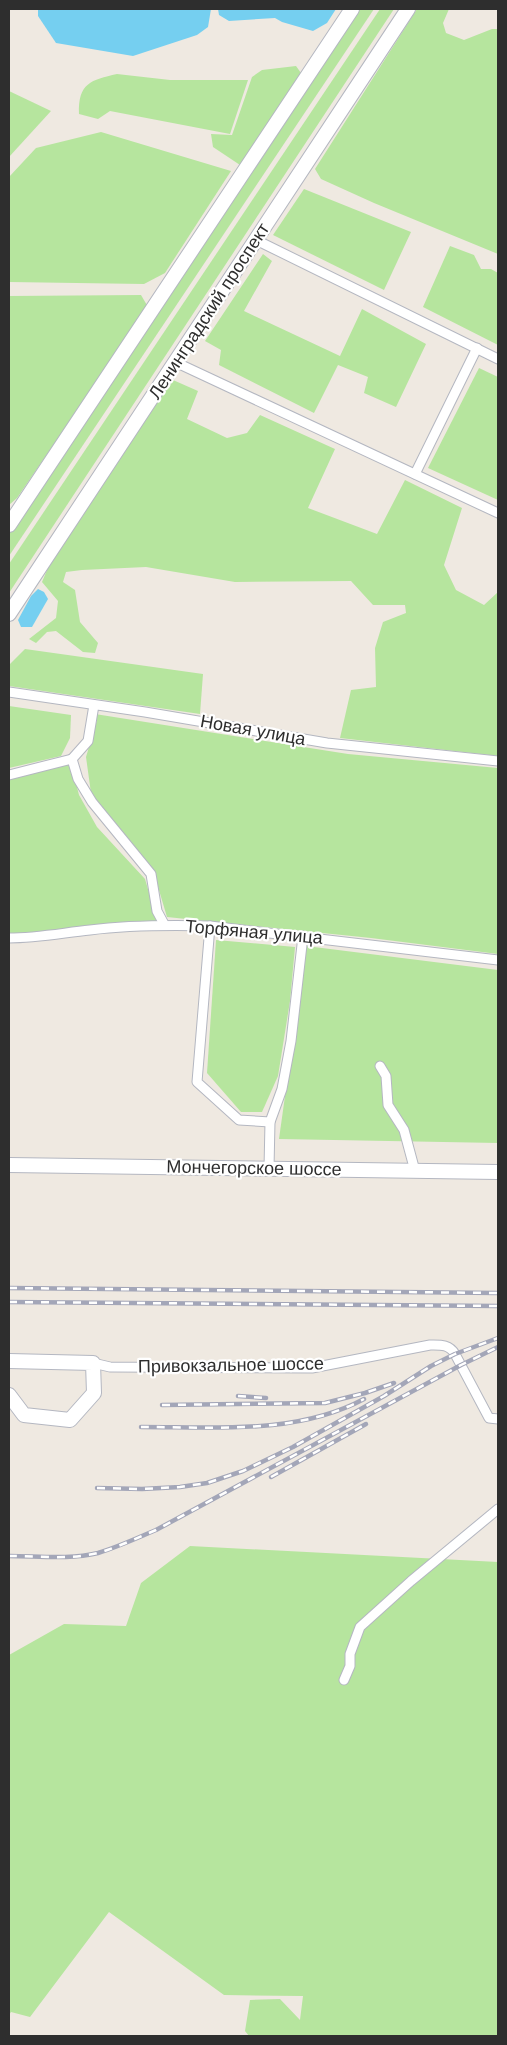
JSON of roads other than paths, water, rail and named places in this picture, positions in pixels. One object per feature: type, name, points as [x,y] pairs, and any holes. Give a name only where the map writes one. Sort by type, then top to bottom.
[{"type":"street","points":[[9,525],[352,9]]},
{"type":"street","name":"Ленинградский проспект","points":[[9,614],[408,9]]},
{"type":"street","points":[[256,240],[498,359]]},
{"type":"street","points":[[415,474],[477,348]]},
{"type":"street","points":[[175,362],[498,513]]},
{"type":"street","name":"Новая улица","points":[[9,692],[145,712],[327,743],[498,761]]},
{"type":"street","points":[[9,775],[72,759],[88,741],[94,705]]},
{"type":"street","points":[[72,759],[78,778],[92,802],[150,874],[157,912],[164,924]]},
{"type":"street","name":"Торфяная улица","points":[[9,938],[32,938],[89,930],[164,924],[210,926],[498,960]]},
{"type":"street","points":[[210,926],[197,1082],[239,1120],[270,1122]]},
{"type":"street","points":[[269,1168],[270,1122],[282,1089],[291,1041],[303,936]]},
{"type":"street","points":[[380,1066],[386,1076],[388,1105],[404,1130],[415,1171]]},
{"type":"street","name":"Мончегорское шоссе","points":[[9,1165],[498,1172]]},
{"type":"street","name":"Привокзальное шоссе","points":[[9,1360],[93,1364],[110,1367],[312,1368],[430,1345],[445,1346],[451,1348],[455,1354],[489,1418],[498,1420]]},
{"type":"street","points":[[9,1395],[24,1415],[70,1420],[94,1393],[93,1364]]},
{"type":"street","points":[[344,1680],[350,1666],[350,1654],[360,1627],[425,1569],[498,1509]]},
{"type":"water","points":[[38,9],[211,9],[208,27],[197,35],[133,56],[56,43],[38,16]]},
{"type":"water","points":[[218,9],[336,9],[327,23],[313,31],[282,22],[275,18],[229,21],[219,15]]},
{"type":"water","points":[[38,589],[44,592],[48,599],[32,627],[21,627],[18,620],[31,596]]},
{"type":"railway","points":[[9,1288],[498,1293]]},
{"type":"railway","points":[[9,1302],[498,1306]]},
{"type":"railway","points":[[97,1488],[142,1489],[180,1487],[207,1483],[243,1471],[293,1447],[384,1396],[431,1366],[455,1354],[498,1338]]},
{"type":"railway","points":[[9,1556],[65,1557],[87,1555],[105,1551],[135,1539],[156,1530],[461,1365],[498,1347]]},
{"type":"railway","points":[[162,1405],[325,1403],[365,1393],[394,1383]]},
{"type":"railway","points":[[238,1396],[266,1398]]},
{"type":"railway","points":[[141,1427],[226,1428],[283,1424],[311,1419],[338,1411],[364,1399]]},
{"type":"railway","points":[[271,1477],[366,1424]]}]
